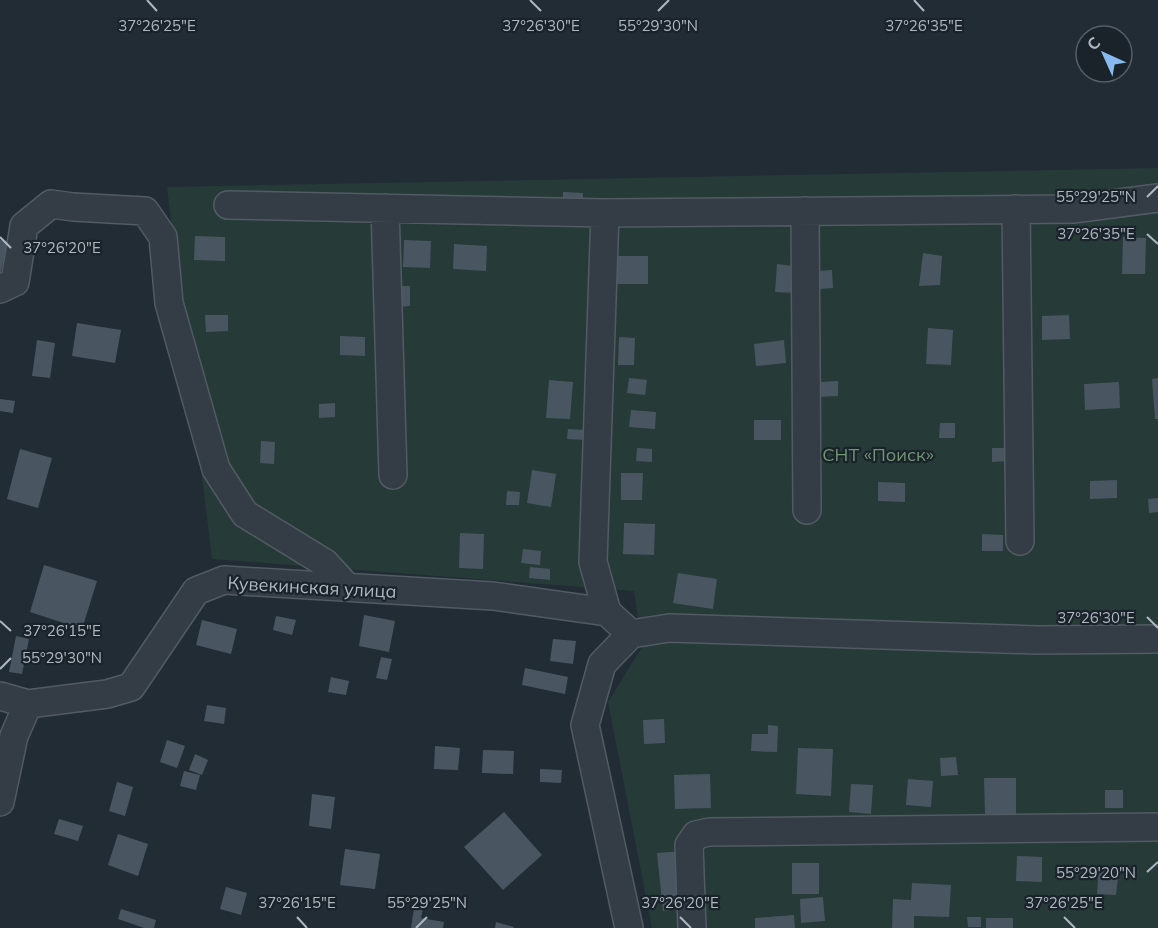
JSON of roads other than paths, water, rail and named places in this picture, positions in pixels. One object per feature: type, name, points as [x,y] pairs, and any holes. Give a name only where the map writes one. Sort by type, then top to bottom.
[{"type":"street","points":[[228,205],[605,213],[1073,209],[1158,198]]},
{"type":"street","points":[[0,289],[15,282],[24,226],[51,204],[145,212],[163,237],[169,303],[216,469],[245,514],[325,563],[347,587]]},
{"type":"street","points":[[385,208],[393,475]]},
{"type":"street","points":[[1016,209],[1020,541]]},
{"type":"street","points":[[805,211],[807,510]]},
{"type":"street","points":[[605,213],[593,562],[607,612],[631,634]]},
{"type":"street","name":"Кувекинская улица","points":[[0,696],[28,704],[107,694],[131,687],[196,591],[224,580],[493,596],[607,612]]},
{"type":"street","points":[[629,928],[585,725],[602,664],[631,634],[669,628],[1037,639],[1158,639]]},
{"type":"street","points":[[0,802],[14,736],[28,704]]},
{"type":"street","points":[[692,928],[689,846],[696,835],[709,832],[1158,827]]},
{"type":"park label","name":"СНТ «Поиск»","points":[[878,454]]}]
